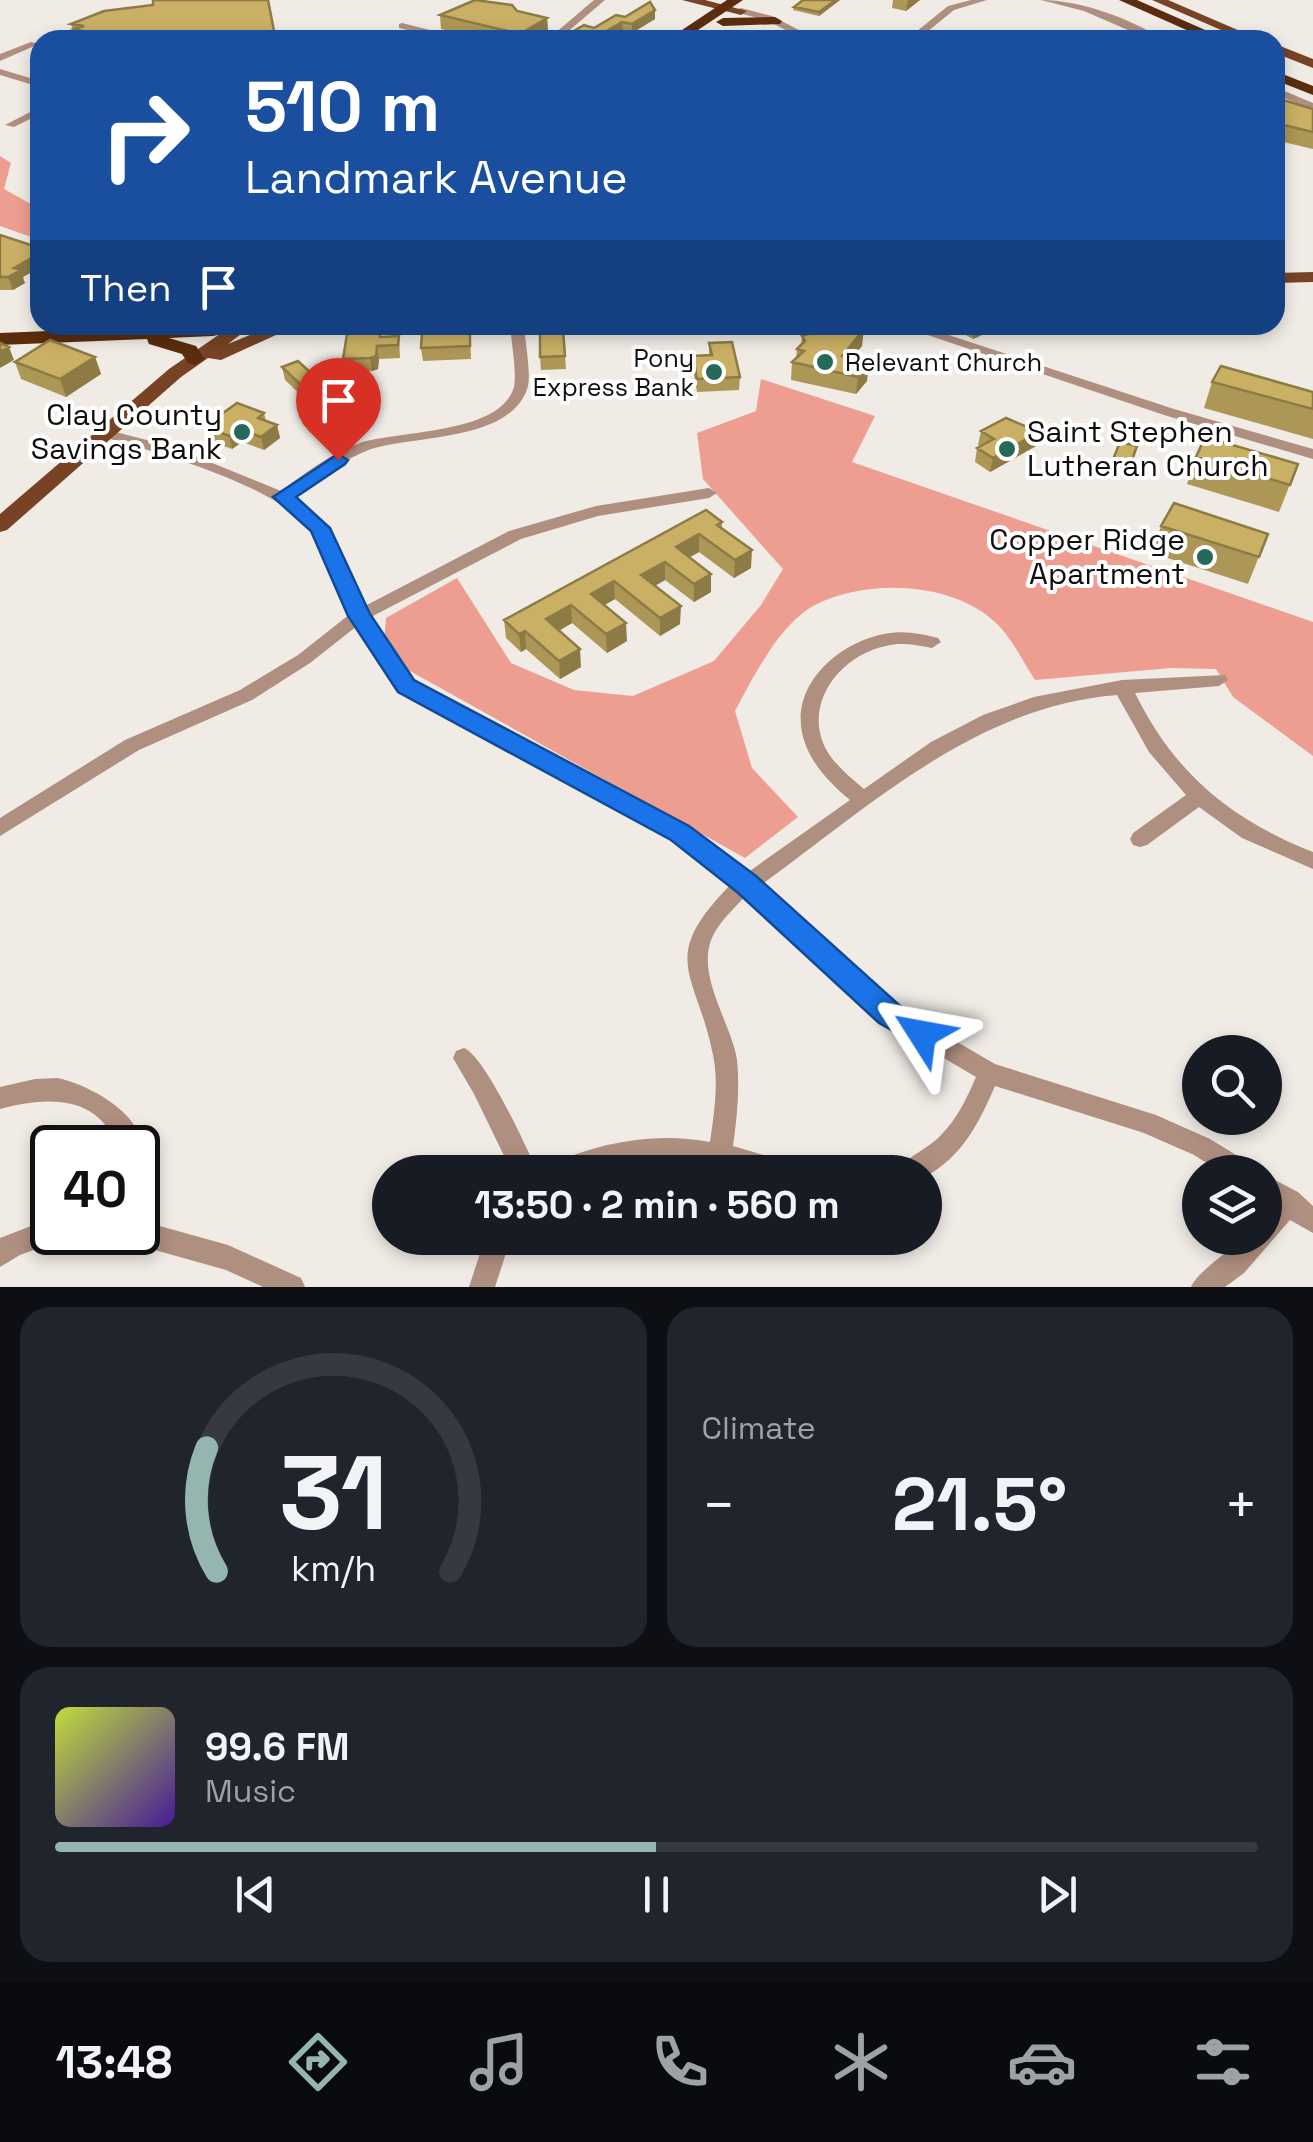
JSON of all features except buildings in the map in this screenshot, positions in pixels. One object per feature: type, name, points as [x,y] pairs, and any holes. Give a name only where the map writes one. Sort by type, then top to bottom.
[{"type":"highway","points":[[693,30],[758,0]]},
{"type":"highway","points":[[1101,0],[1169,30]]},
{"type":"highway","points":[[1126,0],[1197,30]]},
{"type":"highway","points":[[731,10],[775,21]]},
{"type":"highway","points":[[708,30],[731,10]]},
{"type":"highway","points":[[1285,67],[1313,79]]},
{"type":"highway","points":[[1285,79],[1313,91]]},
{"type":"highway","points":[[0,328],[30,327]]},
{"type":"highway","points":[[0,339],[108,335]]},
{"type":"highway","points":[[87,336],[165,342],[189,350],[195,359]]},
{"type":"main road","points":[[688,0],[731,10]]},
{"type":"main road","points":[[1158,0],[1231,30]]},
{"type":"main road","points":[[1285,52],[1313,64]]},
{"type":"main road","points":[[1285,277],[1313,276]]},
{"type":"main road","points":[[0,525],[104,433],[228,335]]},
{"type":"main road","points":[[175,374],[266,335]]},
{"type":"street","points":[[565,30],[578,14],[600,0]]},
{"type":"street","points":[[924,30],[951,8],[977,0]]},
{"type":"street","points":[[1046,0],[1087,9],[1136,30]]},
{"type":"street","points":[[731,10],[775,21],[793,30]]},
{"type":"street","points":[[402,26],[418,30]]},
{"type":"street","points":[[0,58],[30,46]]},
{"type":"street","points":[[0,72],[30,81]]},
{"type":"street","points":[[1285,94],[1313,106]]},
{"type":"street","points":[[10,124],[30,115]]},
{"type":"street","points":[[283,497],[338,460],[369,445],[467,428],[499,413],[521,386],[518,335]]},
{"type":"street","points":[[934,335],[1169,412],[1313,454]]},
{"type":"street","points":[[104,433],[165,449],[283,497],[320,528],[360,616],[406,686],[680,833],[746,884],[889,1014],[989,1074],[1148,1123],[1215,1155]]},
{"type":"street","points":[[0,828],[132,745],[246,696],[304,659],[360,616],[515,535],[596,511],[708,493]]},
{"type":"street","points":[[864,800],[820,756],[810,728],[812,701],[840,660],[866,643],[908,635],[932,642]]},
{"type":"street","points":[[720,1154],[727,1105],[724,1057],[698,972],[698,949],[711,920],[746,884],[938,747],[990,720],[1040,702],[1122,686],[1218,680]]},
{"type":"street","points":[[1122,686],[1148,741],[1198,797],[1265,841],[1313,862]]},
{"type":"street","points":[[1140,840],[1198,797]]},
{"type":"street","points":[[464,1058],[488,1089],[514,1155]]},
{"type":"street","points":[[940,1155],[970,1120],[989,1074]]},
{"type":"street","points":[[0,1098],[38,1089],[74,1094],[119,1125]]},
{"type":"street","points":[[600,1155],[630,1150],[724,1155]]},
{"type":"street","points":[[1282,1197],[1313,1221]]},
{"type":"street","points":[[1282,1210],[1289,1201]]},
{"type":"street","points":[[0,1254],[30,1239]]},
{"type":"street","points":[[160,1239],[228,1258],[292,1287]]},
{"type":"street","points":[[482,1287],[492,1255]]},
{"type":"street","points":[[1204,1287],[1243,1255]]},
{"type":"shaded area","points":[[0,156],[11,163],[4,189],[30,203],[30,236],[0,226]]},
{"type":"shaded area","points":[[761,379],[875,416],[852,462],[1313,622],[1313,756],[1233,697],[1216,669],[1171,668],[1035,680],[1002,629],[978,609],[933,592],[908,588],[857,591],[834,597],[800,615],[768,654],[735,711],[752,768],[798,817],[745,858],[383,656],[386,618],[457,578],[511,663],[574,690],[633,696],[714,661],[761,605],[783,569],[703,479],[697,433],[756,411]]},
{"type":"place","name":"Relevant Church","points":[[825,362]]},
{"type":"place","name":"Pony Express Bank","points":[[714,372]]},
{"type":"place","name":"Clay County Savings Bank","points":[[242,432]]},
{"type":"place","name":"Saint Stephen Lutheran Church","points":[[1007,449]]},
{"type":"place","name":"Copper Ridge Apartment","points":[[1205,557]]},
{"type":"route","points":[[338,460],[283,497],[320,528],[360,616],[406,686],[435,705],[680,833],[746,884],[889,1014],[922,1034]]}]
